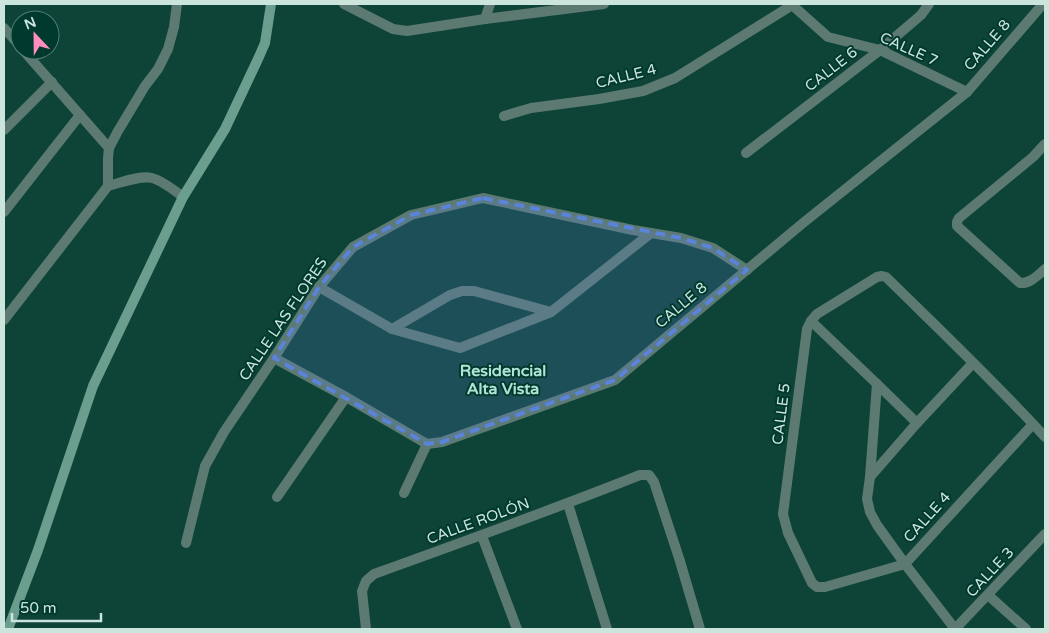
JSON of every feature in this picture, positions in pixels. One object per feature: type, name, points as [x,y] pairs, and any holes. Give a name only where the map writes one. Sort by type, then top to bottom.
[{"type":"street","points":[[108,186],[110,148],[144,86],[158,69],[168,49],[174,27],[177,4]]},
{"type":"street","points":[[8,629],[38,550],[93,386],[183,197],[225,129],[258,59],[265,43],[271,4]]},
{"type":"street","points":[[344,4],[392,28],[407,31],[604,4]]},
{"type":"street","points":[[485,19],[490,4]]},
{"type":"street","name":"CALLE 7","points":[[792,4],[828,37],[880,50],[967,92]]},
{"type":"street","name":"CALLE 4","points":[[504,116],[531,108],[643,91],[675,78],[792,4]]},
{"type":"street","name":"CALLE 6","points":[[746,153],[880,50],[921,15],[929,4]]},
{"type":"street","name":"CALLE 8","points":[[427,444],[442,442],[615,380],[804,223],[967,92],[1043,4]]},
{"type":"street","points":[[33,60],[110,148]]},
{"type":"street","points":[[4,130],[52,82]]},
{"type":"street","points":[[4,212],[80,115]]},
{"type":"street","points":[[1045,144],[1033,157],[959,218],[957,226],[1020,283],[1025,284],[1031,281],[1045,269]]},
{"type":"street","points":[[4,320],[108,186],[142,177],[151,178],[160,181],[183,197]]},
{"type":"street","name":"CALLE LAS FLORES","points":[[186,543],[205,466],[224,432],[319,287],[353,247],[411,215],[483,198],[633,230],[681,238],[713,248],[748,270]]},
{"type":"street","points":[[319,287],[392,329],[460,348],[552,312],[651,233]]},
{"type":"street","points":[[917,424],[811,321],[817,314],[877,277],[882,276],[886,278],[1045,437]]},
{"type":"street","points":[[392,329],[450,295],[462,291],[474,291],[552,312]]},
{"type":"street","name":"CALLE 5","points":[[811,321],[807,329],[783,514],[788,533],[812,583],[818,588]]},
{"type":"street","points":[[274,358],[427,444],[404,493]]},
{"type":"street","points":[[870,476],[973,363]]},
{"type":"street","points":[[877,384],[867,499],[870,512],[905,564],[955,629]]},
{"type":"street","points":[[277,497],[346,397]]},
{"type":"street","name":"CALLE 4","points":[[818,588],[905,564],[1033,424]]},
{"type":"street","name":"CALLE ROLÓN","points":[[366,629],[362,591],[366,580],[374,574],[482,536],[640,476],[649,475],[654,482],[700,629]]},
{"type":"street","points":[[568,504],[607,629]]},
{"type":"street","name":"CALLE 3","points":[[955,629],[1045,534]]},
{"type":"street","points":[[482,536],[517,629]]},
{"type":"street","points":[[988,595],[1026,629]]},
{"type":"highlighted area","points":[[483,198],[681,238],[713,248],[747,270],[615,380],[442,442],[427,444],[274,358],[319,287],[353,247],[411,215]]},
{"type":"district","name":"Residencial Alta Vista","points":[[503,379]]}]
